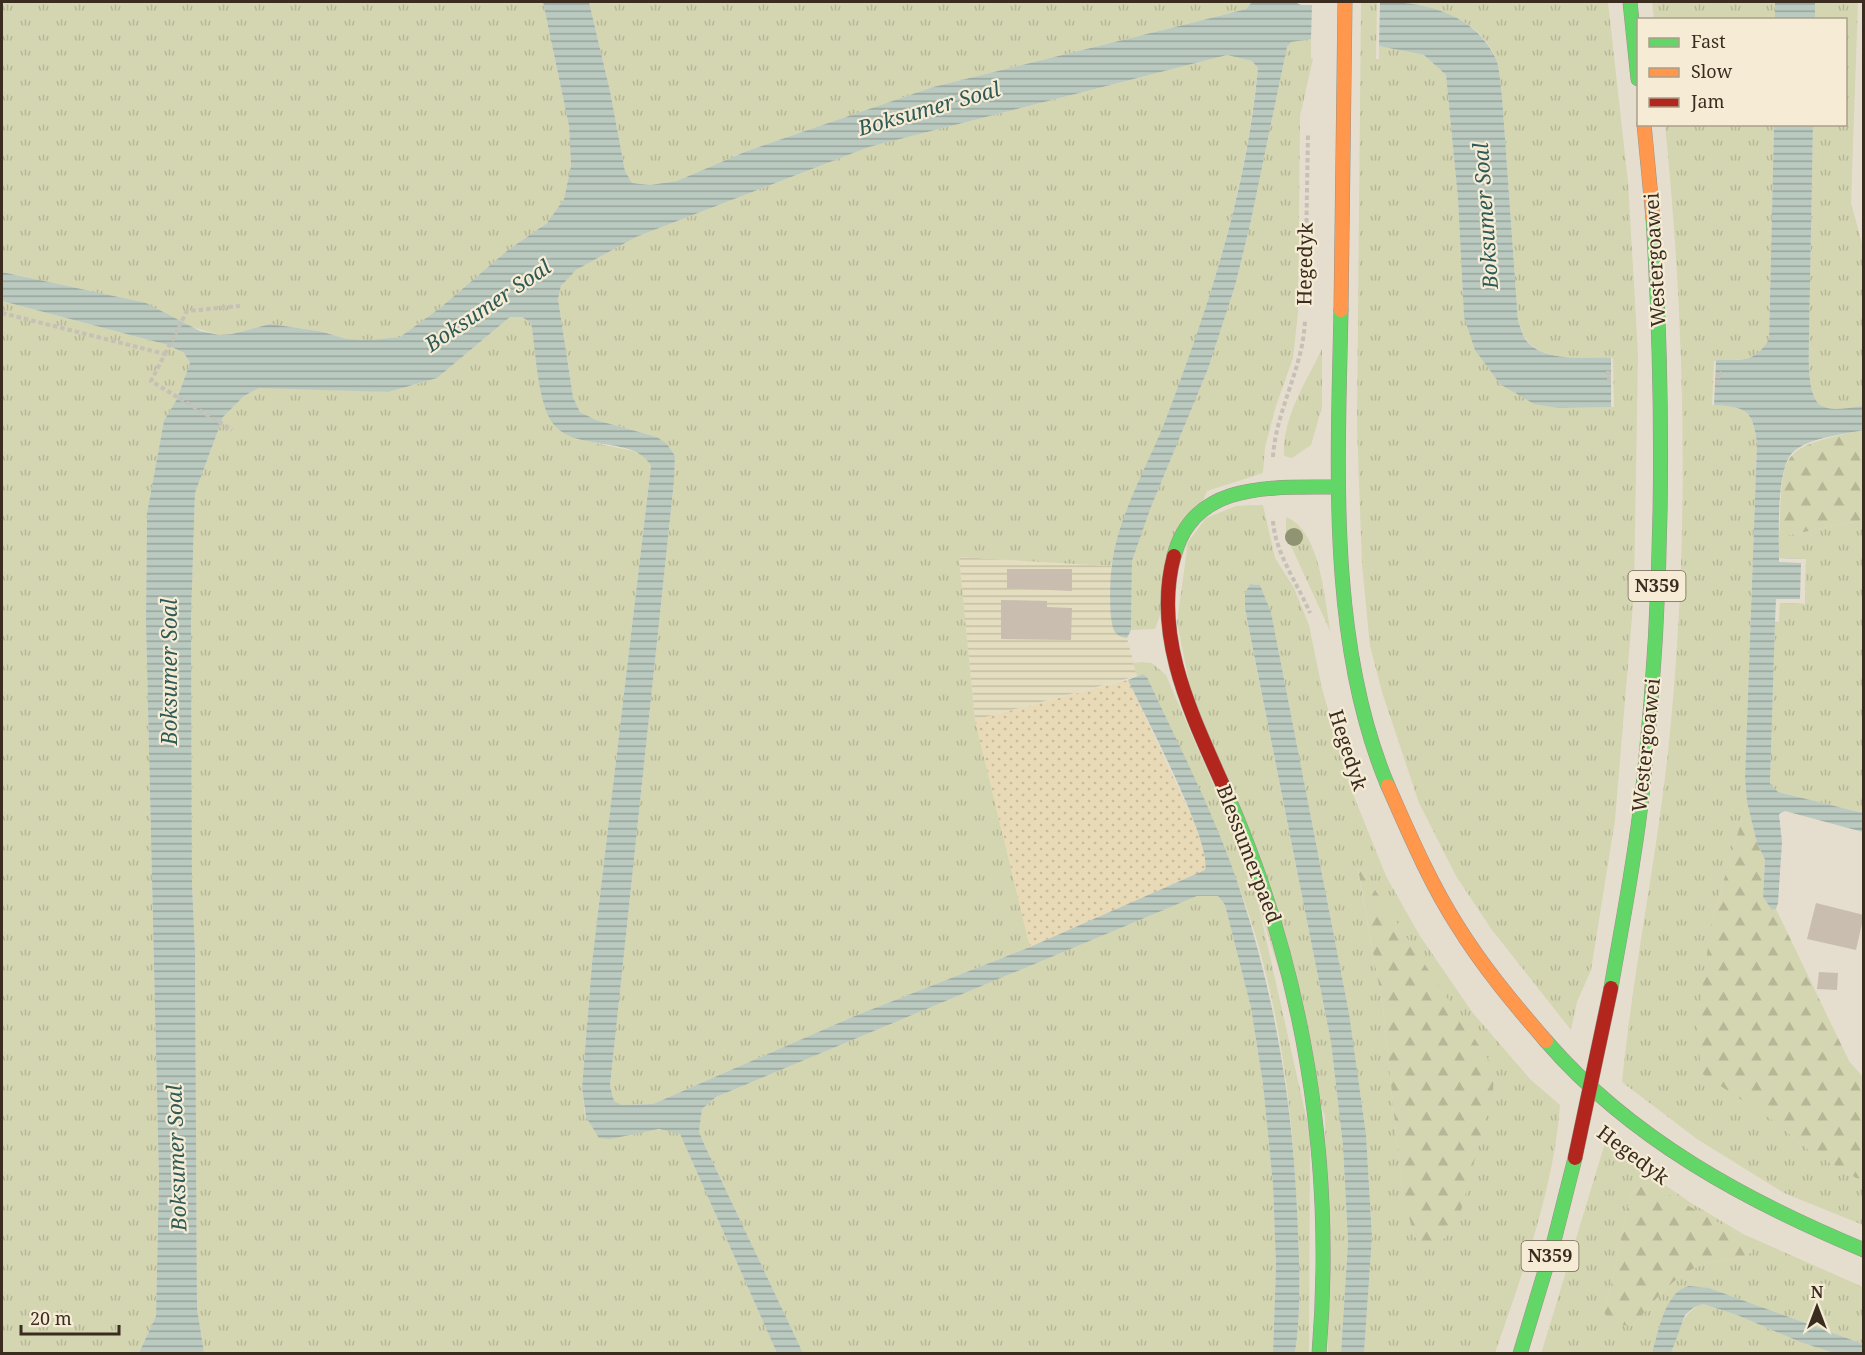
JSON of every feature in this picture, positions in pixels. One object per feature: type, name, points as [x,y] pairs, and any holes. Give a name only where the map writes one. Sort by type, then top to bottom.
[{"type":"main road","name":"Hegedyk","points":[[1345,2],[1338,487],[1347,622],[1364,708],[1387,787],[1432,883],[1463,936],[1509,998],[1564,1060],[1632,1121],[1677,1155],[1736,1191],[1863,1250]]},
{"type":"main road","points":[[1630,2],[1637,69]]},
{"type":"main road","name":"Westergoawei","points":[[1520,1353],[1554,1240],[1575,1158],[1611,988],[1634,850],[1654,659],[1659,515],[1660,349],[1651,193],[1644,126]]},
{"type":"main road","name":"Blessumerpaed","points":[[1319,1353],[1324,1286],[1321,1177],[1316,1118],[1299,1014],[1264,885],[1178,676],[1170,646],[1168,579],[1174,551],[1195,517],[1231,495],[1271,488],[1338,487]]},
{"type":"path","name":"Hegedyk","points":[[1308,129],[1305,323],[1300,358],[1281,413],[1273,452],[1271,488],[1274,534],[1312,616]]},
{"type":"path","points":[[232,430],[151,381],[187,311],[240,306]]},
{"type":"path","points":[[2,313],[165,354]]},
{"type":"path","points":[[1606,373],[1609,373],[1609,382],[1611,382]]},
{"type":"path","points":[[1715,382],[1718,382],[1718,373],[1721,373]]},
{"type":"shaded area","points":[[959,557],[1111,566],[1114,630],[1119,636],[1127,638],[1137,676],[975,720]]},
{"type":"green space","points":[[2,2],[543,2],[569,126],[571,166],[564,199],[547,223],[508,250],[440,308],[400,337],[369,340],[347,339],[319,331],[270,324],[219,335],[27,277],[2,272]]},
{"type":"green space","points":[[589,2],[1252,2],[1246,9],[933,87],[747,151],[677,181],[650,185],[632,183],[625,171],[610,91]]},
{"type":"green space","points":[[1361,2],[1377,2],[1376,59],[1379,59],[1379,46],[1424,55],[1446,75],[1458,199],[1464,317],[1559,408],[1614,407],[1613,358],[1566,357],[1544,352],[1534,347],[1521,330],[1518,321],[1502,96],[1496,59],[1489,45],[1479,34],[1455,17],[1397,2],[1608,2],[1628,182],[1638,354],[1634,593],[1615,820],[1591,970],[1577,1002],[1571,1030],[1492,930],[1456,876],[1419,803],[1382,692],[1370,646],[1362,565],[1357,426]]},
{"type":"green space","points":[[1652,2],[1775,2],[1775,18],[1654,18]]},
{"type":"green space","points":[[1815,2],[1858,2],[1851,203],[1863,247],[1863,406],[1842,409],[1822,406],[1813,394],[1809,365],[1809,339],[1813,126],[1847,126],[1847,18],[1815,18]]},
{"type":"green space","points":[[1311,39],[1311,58],[1313,59],[1300,116],[1298,313],[1293,358],[1276,406],[1265,447],[1263,473],[1207,491],[1155,629],[1131,630],[1132,561],[1151,507],[1208,369],[1235,286],[1287,47],[1290,42]]},
{"type":"green space","points":[[1227,55],[1252,61],[1258,68],[1236,198],[1200,325],[1171,408],[1123,526],[1111,566],[959,557],[975,720],[1030,947],[857,1015],[653,1104],[622,1105],[614,1101],[610,1086],[675,456],[657,437],[596,420],[580,412],[573,397],[558,299],[561,286],[576,270],[636,237],[869,147]]},
{"type":"green space","points":[[1665,126],[1774,126],[1769,339],[1752,357],[1714,361],[1712,405],[1732,407],[1745,412],[1753,423],[1757,443],[1745,777],[1747,802],[1712,920],[1775,1122],[1809,1150],[1856,1178],[1863,1179],[1863,1225],[1784,1193],[1697,1139],[1622,1082],[1668,752],[1680,595],[1683,438],[1672,203]]},
{"type":"green space","points":[[2,301],[168,345],[184,353],[190,363],[177,399],[164,422],[147,513],[146,623],[159,1180],[156,1316],[139,1353],[2,1353]]},
{"type":"green space","points":[[510,317],[522,317],[531,323],[544,401],[576,439],[633,451],[647,458],[651,466],[592,963],[582,1088],[585,1117],[644,1131],[667,1129],[680,1134],[777,1353],[204,1353],[197,1308],[195,951],[192,884],[191,619],[195,493],[223,417],[244,396],[259,388],[289,387],[390,392],[437,378]]},
{"type":"green space","points":[[1322,349],[1322,407],[1311,445],[1292,458],[1284,456],[1284,442],[1291,414]]},
{"type":"green space","points":[[1863,430],[1863,520],[1779,537],[1782,487],[1790,458],[1813,443]]},
{"type":"green space","points":[[1263,505],[1275,558],[1294,588],[1309,625],[1322,689],[1353,794],[1386,876],[1420,936],[1472,1012],[1531,1080],[1560,1105],[1557,1137],[1544,1200],[1495,1353],[1364,1353],[1372,1237],[1366,1134],[1349,1013],[1271,612],[1260,585],[1250,584],[1245,593],[1245,610],[1331,1042],[1343,1146],[1348,1242],[1341,1353],[1328,1353],[1325,1117],[1190,687],[1177,622],[1188,542],[1206,518],[1236,506]],"holes":[[[1357,865],[1457,1226],[1414,1236],[1402,1190],[1383,1008]]]},
{"type":"green space","points":[[1286,517],[1298,525],[1307,536],[1314,551],[1323,585],[1331,633],[1286,535]]},
{"type":"green space","points":[[1863,520],[1863,813],[1778,792],[1770,785],[1775,622],[1779,622],[1780,603],[1805,603],[1779,558],[1779,537]]},
{"type":"green space","points":[[1133,663],[1152,663],[1166,675],[1251,872],[1310,1134],[1309,1353],[1295,1353],[1299,1318],[1299,1281],[1295,1168],[1281,1047],[1264,967],[1230,862],[1184,756],[1147,677],[1143,674],[1137,676]]},
{"type":"green space","points":[[1747,802],[1757,843],[1765,860],[1763,897],[1772,910],[1776,909],[1849,1061],[1863,1077],[1863,1179],[1856,1178],[1809,1150],[1775,1122],[1701,1073],[1697,1024],[1712,920]]},
{"type":"green space","points":[[1357,863],[1494,1068],[1493,1091],[1457,1226],[1445,1238],[1431,1244],[1420,1242],[1414,1236],[1402,1190],[1383,1008]]},
{"type":"green space","points":[[1209,894],[1218,896],[1225,905],[1251,1008],[1263,1084],[1273,1185],[1276,1266],[1273,1353],[803,1353],[699,1132],[702,1109],[716,1097],[1197,896]]},
{"type":"green space","points":[[1605,1143],[1688,1201],[1743,1234],[1863,1287],[1863,1344],[1709,1288],[1689,1286],[1671,1299],[1652,1353],[1541,1354]],"holes":[[[1647,1182],[1743,1237],[1752,1252],[1740,1257],[1702,1265],[1681,1276],[1664,1291],[1633,1326],[1603,1310],[1612,1282],[1630,1195]]]},
{"type":"green space","points":[[1647,1182],[1743,1237],[1752,1252],[1691,1270],[1672,1283],[1633,1326],[1612,1324],[1603,1310],[1612,1282],[1630,1195]]},
{"type":"green space","points":[[1703,1304],[1834,1353],[1671,1354],[1681,1324],[1690,1312]]},
{"type":"sand","points":[[1128,680],[1194,822],[1207,860],[1205,870],[1030,947],[975,720]]},
{"type":"water","name":"Boksumer Soal","points":[[543,2],[589,2],[610,91],[625,171],[632,183],[650,185],[677,181],[747,151],[933,87],[1246,9],[1252,2],[1295,2],[1301,5],[1312,5],[1311,39],[1291,42],[1287,47],[1235,286],[1208,369],[1151,507],[1132,561],[1131,630],[1127,638],[1115,632],[1111,619],[1112,564],[1116,544],[1128,505],[1162,430],[1213,285],[1236,200],[1253,112],[1258,68],[1252,61],[1227,55],[869,147],[636,237],[576,270],[561,286],[558,299],[573,397],[580,412],[596,420],[657,437],[667,444],[675,456],[610,1086],[614,1101],[622,1105],[653,1104],[857,1015],[1030,947],[1205,870],[1205,856],[1188,807],[1128,680],[1143,674],[1147,677],[1221,838],[1253,932],[1272,1010],[1286,1088],[1295,1168],[1299,1318],[1295,1353],[1273,1353],[1276,1266],[1273,1185],[1263,1084],[1251,1008],[1225,905],[1218,896],[1197,896],[716,1097],[702,1109],[699,1132],[803,1353],[777,1353],[680,1134],[659,1129],[610,1139],[599,1138],[586,1117],[582,1088],[592,963],[651,466],[643,456],[631,450],[586,441],[559,430],[550,419],[542,398],[531,323],[522,317],[510,317],[437,378],[389,392],[259,388],[244,396],[223,417],[195,493],[191,619],[192,884],[195,951],[197,1308],[204,1353],[139,1353],[156,1316],[159,1180],[146,623],[147,513],[164,421],[177,399],[190,363],[184,353],[168,345],[2,301],[2,272],[146,303],[200,331],[219,335],[270,324],[319,331],[347,339],[369,340],[400,337],[440,308],[508,250],[547,223],[564,199],[571,166],[569,126]]},
{"type":"water","name":"Boksumer Soal","points":[[1380,2],[1414,4],[1447,13],[1476,31],[1496,59],[1502,96],[1518,321],[1525,339],[1542,352],[1565,357],[1611,358],[1611,407],[1559,408],[1534,404],[1500,384],[1475,350],[1464,317],[1458,199],[1446,75],[1424,55],[1379,46]]},
{"type":"water","points":[[1775,2],[1815,2],[1815,18],[1775,18]]},
{"type":"water","points":[[1774,126],[1813,126],[1809,355],[1811,385],[1817,401],[1826,408],[1863,406],[1863,430],[1817,440],[1800,447],[1793,452],[1784,472],[1779,519],[1779,558],[1806,559],[1805,604],[1780,603],[1779,622],[1775,623],[1770,784],[1778,792],[1863,813],[1863,832],[1785,811],[1779,814],[1782,842],[1778,903],[1776,909],[1772,910],[1763,897],[1765,860],[1757,843],[1747,802],[1745,778],[1757,443],[1753,423],[1746,412],[1734,407],[1714,405],[1716,360],[1741,360],[1753,356],[1764,347],[1769,339]]},
{"type":"water","points":[[1250,584],[1260,585],[1271,612],[1349,1013],[1366,1134],[1372,1237],[1364,1353],[1341,1353],[1348,1242],[1343,1146],[1331,1042],[1245,609],[1245,593]]},
{"type":"water","points":[[1689,1286],[1709,1288],[1863,1344],[1863,1353],[1834,1353],[1703,1304],[1693,1308],[1685,1315],[1671,1353],[1652,1353],[1668,1304],[1681,1290]]},
{"type":"pier","points":[[1779,558],[1806,559],[1805,604],[1780,603],[1779,622],[1775,622],[1776,599],[1800,599],[1801,563],[1779,562]]},
{"type":"building","points":[[1007,569],[1072,569],[1072,591],[1007,588]]},
{"type":"building","points":[[1001,600],[1047,601],[1047,607],[1072,608],[1071,640],[1001,639]]},
{"type":"building","points":[[1816,903],[1864,915],[1856,950],[1807,939]]},
{"type":"building","points":[[1819,972],[1838,973],[1837,990],[1817,989]]},
{"type":"traffic: fast","points":[[1630,2],[1637,69]]},
{"type":"traffic: fast","points":[[1611,988],[1639,819],[1655,651],[1661,435],[1653,218]]},
{"type":"traffic: fast","points":[[1341,310],[1338,490],[1340,551],[1346,612],[1354,672],[1368,730],[1388,786]]},
{"type":"traffic: fast","points":[[1174,556],[1184,531],[1199,513],[1218,501],[1240,493],[1264,489],[1338,487]]},
{"type":"traffic: fast","points":[[1225,790],[1252,858],[1275,926],[1294,996],[1308,1066],[1317,1137],[1322,1209],[1323,1281],[1319,1354]]},
{"type":"traffic: fast","points":[[1546,1041],[1579,1076],[1615,1108],[1693,1164],[1776,1210],[1864,1250]]},
{"type":"traffic: fast","points":[[1520,1354],[1554,1241],[1575,1158]]},
{"type":"traffic: slow","points":[[1341,310],[1345,2]]},
{"type":"traffic: slow","points":[[1644,126],[1653,218]]},
{"type":"traffic: slow","points":[[1388,786],[1428,874],[1457,925],[1499,985],[1546,1041]]},
{"type":"traffic: jam","points":[[1174,556],[1169,587],[1168,617],[1172,647],[1189,706],[1225,790]]},
{"type":"traffic: jam","points":[[1575,1158],[1611,988]]}]
